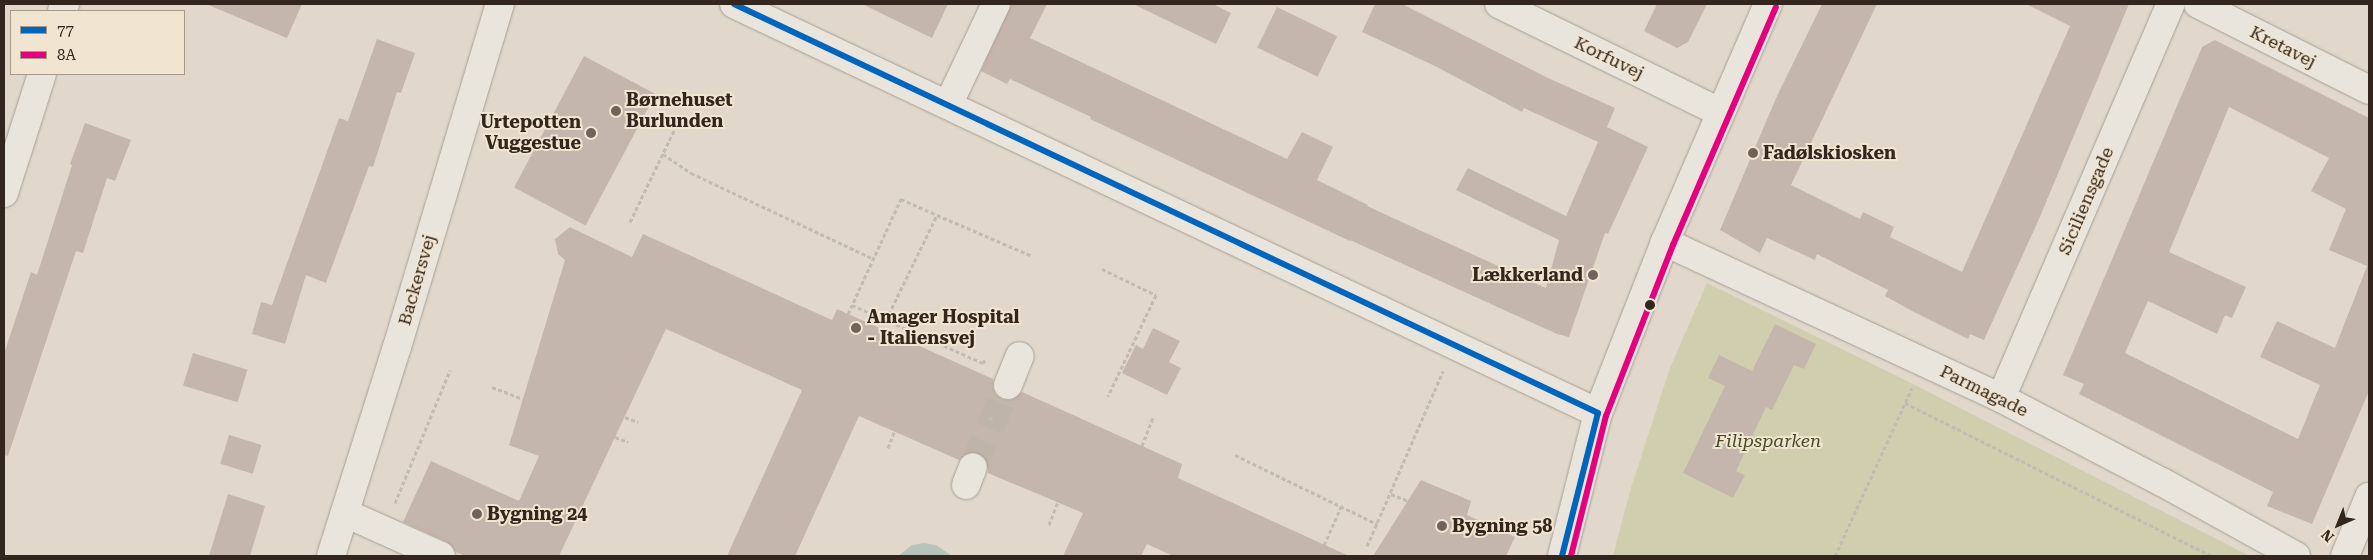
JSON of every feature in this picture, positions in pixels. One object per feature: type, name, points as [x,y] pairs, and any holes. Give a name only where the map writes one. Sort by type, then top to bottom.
[{"type":"street","name":"Backersvej","points":[[331,556],[500,4]]},
{"type":"street","points":[[734,4],[1598,412]]},
{"type":"street","points":[[948,105],[996,4]]},
{"type":"street","name":"Korfuvej","points":[[1499,4],[1719,112]]},
{"type":"street","points":[[1562,556],[1598,412],[1719,112],[1768,4]]},
{"type":"street","name":"Siciliensgade","points":[[2001,398],[2172,4]]},
{"type":"street","name":"Kretavej","points":[[2198,4],[2369,90]]},
{"type":"street","points":[[4,193],[42,75]]},
{"type":"street","name":"Parmagade","points":[[1665,242],[2001,398],[2162,482],[2296,556]]},
{"type":"street","points":[[1008,385],[1020,356]]},
{"type":"street","points":[[2346,556],[2369,497]]},
{"type":"street","points":[[345,513],[441,556]]},
{"type":"path","points":[[630,222],[680,118]]},
{"type":"path","points":[[663,154],[691,173],[872,258]]},
{"type":"path","points":[[848,314],[900,199],[1032,256]]},
{"type":"path","points":[[886,320],[937,215]]},
{"type":"path","points":[[1102,269],[1156,295],[1108,396]]},
{"type":"path","points":[[852,305],[983,363],[986,356]]},
{"type":"path","points":[[1367,546],[1454,345]]},
{"type":"path","points":[[1835,556],[1924,362]]},
{"type":"path","points":[[383,530],[450,370]]},
{"type":"path","points":[[492,387],[523,399]]},
{"type":"path","points":[[1905,403],[2212,556]]},
{"type":"path","points":[[625,417],[638,422]]},
{"type":"path","points":[[1142,446],[1153,417]]},
{"type":"path","points":[[888,448],[894,432]]},
{"type":"path","points":[[615,437],[628,442]]},
{"type":"path","points":[[1236,455],[1377,524]]},
{"type":"path","points":[[1391,494],[1408,501]]},
{"type":"path","points":[[1049,524],[1058,502]]},
{"type":"path","points":[[1324,545],[1342,507]]},
{"type":"green space","name":"Filipsparken","points":[[1707,283],[1909,382],[2250,556],[1613,556],[1630,491],[1670,368]]},
{"type":"shaded area","points":[[924,543],[936,545],[952,556],[898,556],[912,545]]},
{"type":"building","points":[[206,4],[302,4],[287,38]]},
{"type":"building","points":[[862,4],[948,4],[932,38]]},
{"type":"building","points":[[1011,4],[1047,4],[1030,38],[1287,159],[1302,132],[1333,147],[1317,180],[1367,206],[1546,288],[1559,240],[1456,190],[1468,168],[1566,216],[1598,142],[1524,108],[1522,112],[1435,66],[1362,32],[1375,4],[1402,4],[1548,78],[1615,108],[1607,127],[1648,147],[1608,234],[1605,233],[1569,337],[1557,334],[1350,241],[1090,119],[1091,117],[1010,79],[1007,84],[981,71]]},
{"type":"building","points":[[1133,4],[1213,4],[1231,13],[1216,44]]},
{"type":"building","points":[[1657,4],[1707,4],[1688,42],[1677,48],[1644,31]]},
{"type":"building","points":[[1822,4],[1877,4],[1791,185],[1860,219],[1863,212],[1894,227],[1890,237],[1962,272],[2070,26],[2026,4],[2129,4],[2039,219],[1984,340],[1970,334],[1968,339],[1912,311],[1885,296],[1888,290],[1817,254],[1815,260],[1767,238],[1760,253],[1720,230],[1777,96]]},
{"type":"building","points":[[1277,7],[1337,36],[1317,77],[1257,47]]},
{"type":"building","points":[[377,39],[415,53],[401,93],[397,92],[373,167],[369,166],[326,283],[306,275],[285,344],[252,334],[261,302],[272,305],[339,118],[348,121]]},
{"type":"building","points":[[2215,40],[2369,118],[2369,391],[2312,524],[2267,506],[2273,492],[2079,394],[2084,384],[2063,375],[2202,47]],"holes":[[[2229,107],[2329,158],[2311,191],[2346,209],[2329,250],[2367,266],[2335,348],[2277,321],[2260,357],[2320,385],[2298,439],[2125,353],[2148,301],[2217,334],[2225,315],[2232,318],[2246,287],[2169,252]]]},
{"type":"building","name":"Urtepotten Vuggestue","points":[[584,56],[656,94],[586,226],[514,188]]},
{"type":"building","points":[[85,123],[131,140],[115,181],[107,178],[83,253],[76,251],[8,456],[4,455],[4,354],[31,272],[37,275],[72,165],[70,164]]},
{"type":"building","name":"Amager Hospital - Italiensvej","points":[[570,227],[632,257],[643,234],[832,320],[837,309],[993,379],[993,388],[996,395],[1002,399],[1011,400],[1022,392],[1182,464],[1178,478],[1349,556],[1173,556],[1147,544],[1141,556],[1063,556],[1083,513],[988,473],[988,464],[985,457],[979,453],[970,452],[959,460],[859,416],[795,556],[727,556],[802,390],[666,329],[559,556],[465,556],[456,552],[447,542],[403,522],[431,461],[519,501],[539,456],[509,445],[565,260],[558,254],[555,239]]},
{"type":"building","points":[[1775,324],[1816,344],[1804,369],[1794,365],[1772,410],[1766,407],[1736,471],[1745,475],[1733,498],[1683,473],[1725,386],[1708,378],[1719,355],[1752,371]]},
{"type":"building","points":[[1153,328],[1180,341],[1169,362],[1181,368],[1167,395],[1122,373],[1136,345],[1143,349]]},
{"type":"building","points":[[193,353],[248,370],[238,402],[183,386]]},
{"type":"building","points":[[229,435],[262,445],[253,474],[220,464]]},
{"type":"building","name":"Bygning 58","points":[[1421,480],[1471,501],[1467,515],[1515,537],[1506,556],[1373,556]]},
{"type":"building","points":[[228,494],[265,506],[250,556],[209,556]]},
{"type":"tunnel","points":[[973,467],[1008,385]]},
{"type":"transit line","name":"77","points":[[734,4],[1598,413]]},
{"type":"transit line","name":"8A","points":[[1571,556],[1606,416],[1673,245],[1776,7]]},
{"type":"transit line","name":"77","points":[[1562,556],[1598,413]]},
{"type":"place","name":"Børnehuset Burlunden","points":[[616,111]]},
{"type":"place","name":"Urtepotten Vuggestue","points":[[591,133]]},
{"type":"place","name":"Fadølskiosken","points":[[1753,153]]},
{"type":"place","name":"Lækkerland","points":[[1593,275]]},
{"type":"place","name":"Amager Hospital - Italiensvej","points":[[856,328]]},
{"type":"place","name":"Bygning 24","points":[[477,514]]},
{"type":"place","name":"Bygning 58","points":[[1442,526]]}]
